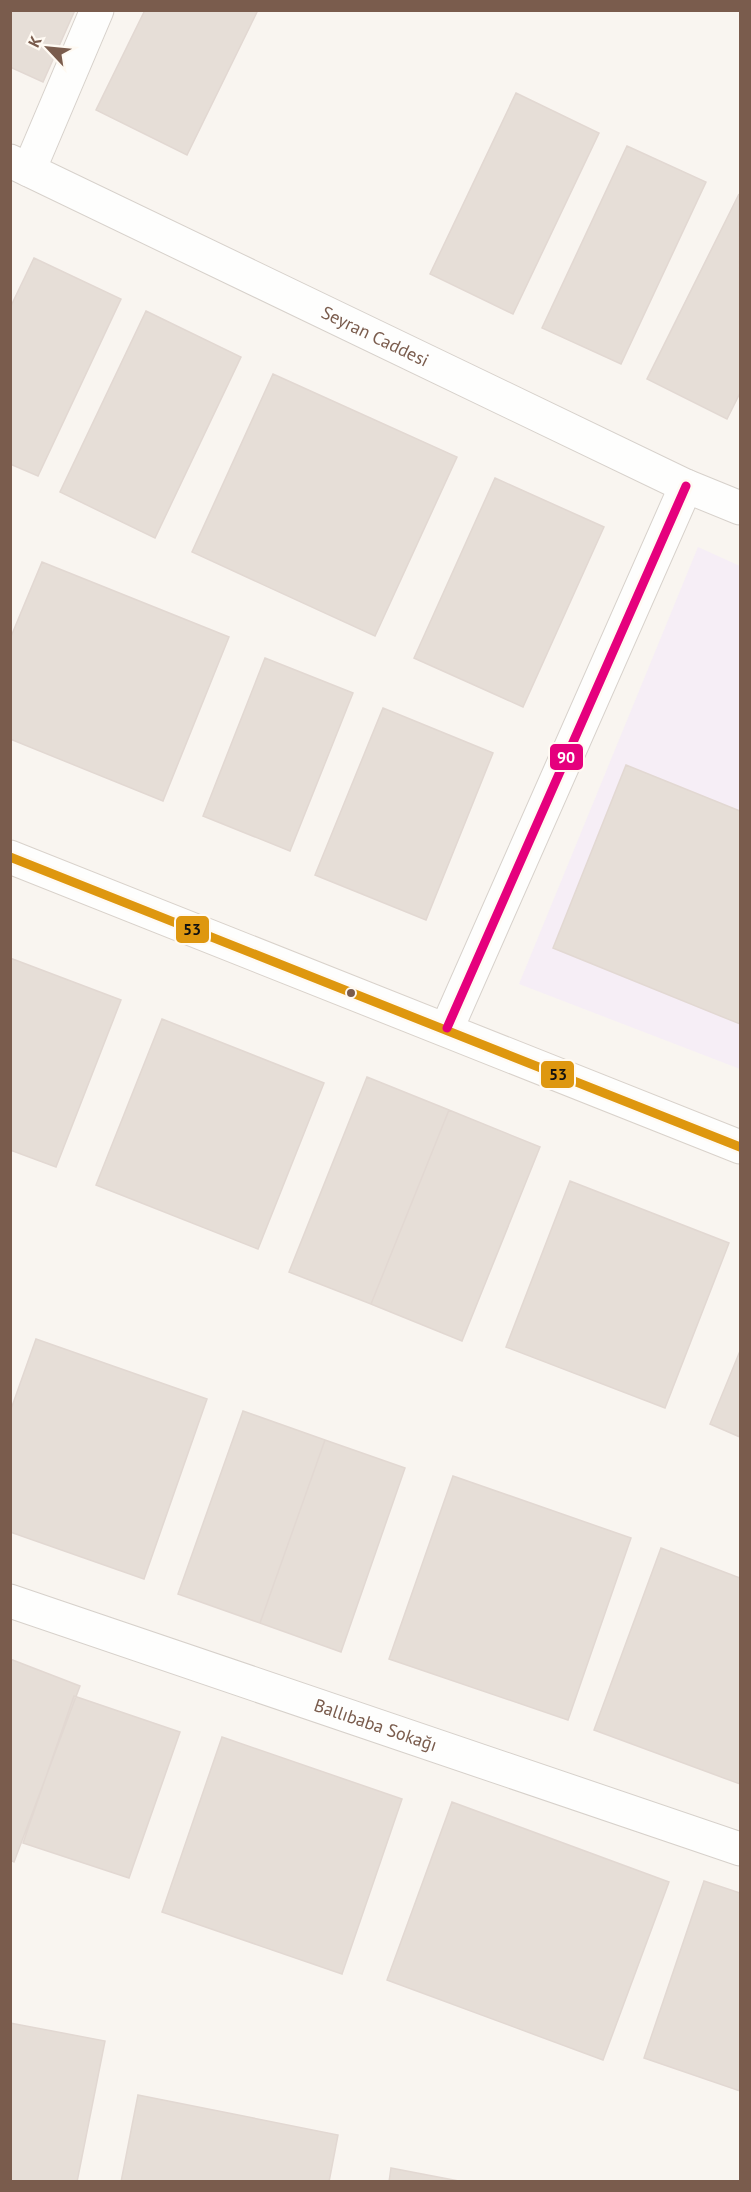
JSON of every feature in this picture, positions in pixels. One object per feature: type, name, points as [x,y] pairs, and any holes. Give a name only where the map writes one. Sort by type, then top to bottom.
[{"type":"street","points":[[20,165],[97,10]]},
{"type":"street","name":"Seyran Caddesi","points":[[20,165],[686,486],[741,508]]},
{"type":"street","points":[[447,1028],[686,486]]},
{"type":"street","points":[[10,857],[447,1028],[741,1147]]},
{"type":"street","name":"Ballıbaba Sokağı","points":[[10,1601],[741,1849]]},
{"type":"shaded area","points":[[698,547],[740,566],[740,1069],[519,984]]},
{"type":"building","points":[[10,10],[75,10],[43,82],[10,67]]},
{"type":"building","points":[[145,10],[258,10],[187,155],[96,110]]},
{"type":"building","points":[[516,93],[599,133],[513,314],[430,274]]},
{"type":"building","points":[[627,146],[706,182],[621,364],[542,328]]},
{"type":"building","points":[[739,194],[740,393],[727,419],[647,379]]},
{"type":"building","points":[[34,258],[121,299],[38,476],[10,464],[10,308]]},
{"type":"building","points":[[146,311],[241,357],[155,538],[60,492]]},
{"type":"building","points":[[273,374],[457,457],[375,636],[192,552]]},
{"type":"building","points":[[495,478],[604,527],[523,707],[414,658]]},
{"type":"building","points":[[42,562],[229,637],[163,801],[10,739],[10,639]]},
{"type":"building","points":[[265,658],[353,693],[290,851],[203,816]]},
{"type":"building","points":[[383,708],[493,753],[426,920],[315,875]]},
{"type":"building","points":[[626,765],[740,811],[740,1024],[553,948]]},
{"type":"building","points":[[10,958],[121,1000],[56,1167],[10,1150]]},
{"type":"building","points":[[162,1019],[324,1083],[258,1249],[96,1185]]},
{"type":"building","points":[[367,1077],[449,1110],[371,1304],[289,1272]]},
{"type":"building","points":[[449,1110],[540,1147],[462,1341],[371,1304]]},
{"type":"building","points":[[570,1181],[729,1243],[665,1408],[506,1347]]},
{"type":"building","points":[[36,1339],[207,1399],[144,1579],[10,1532],[10,1412]]},
{"type":"building","points":[[740,1351],[740,1437],[710,1424]]},
{"type":"building","points":[[243,1411],[325,1440],[260,1623],[178,1594]]},
{"type":"building","points":[[325,1440],[405,1468],[341,1652],[260,1623]]},
{"type":"building","points":[[453,1476],[631,1538],[568,1720],[389,1659]]},
{"type":"building","points":[[661,1548],[740,1578],[740,1784],[594,1730]]},
{"type":"building","points":[[10,1659],[80,1686],[14,1862],[10,1860]]},
{"type":"building","points":[[74,1696],[180,1732],[129,1878],[23,1843]]},
{"type":"building","points":[[222,1737],[402,1799],[342,1974],[162,1912]]},
{"type":"building","points":[[452,1802],[669,1882],[603,2060],[387,1980]]},
{"type":"building","points":[[704,1881],[740,1893],[740,2091],[644,2058]]},
{"type":"building","points":[[10,2023],[105,2041],[77,2182],[10,2182]]},
{"type":"building","points":[[138,2095],[338,2135],[329,2182],[121,2182]]},
{"type":"building","points":[[391,2168],[464,2182],[389,2182]]},
{"type":"transit line","name":"90","points":[[447,1028],[686,486]]},
{"type":"transit line","name":"53","points":[[10,857],[740,1147]]}]
